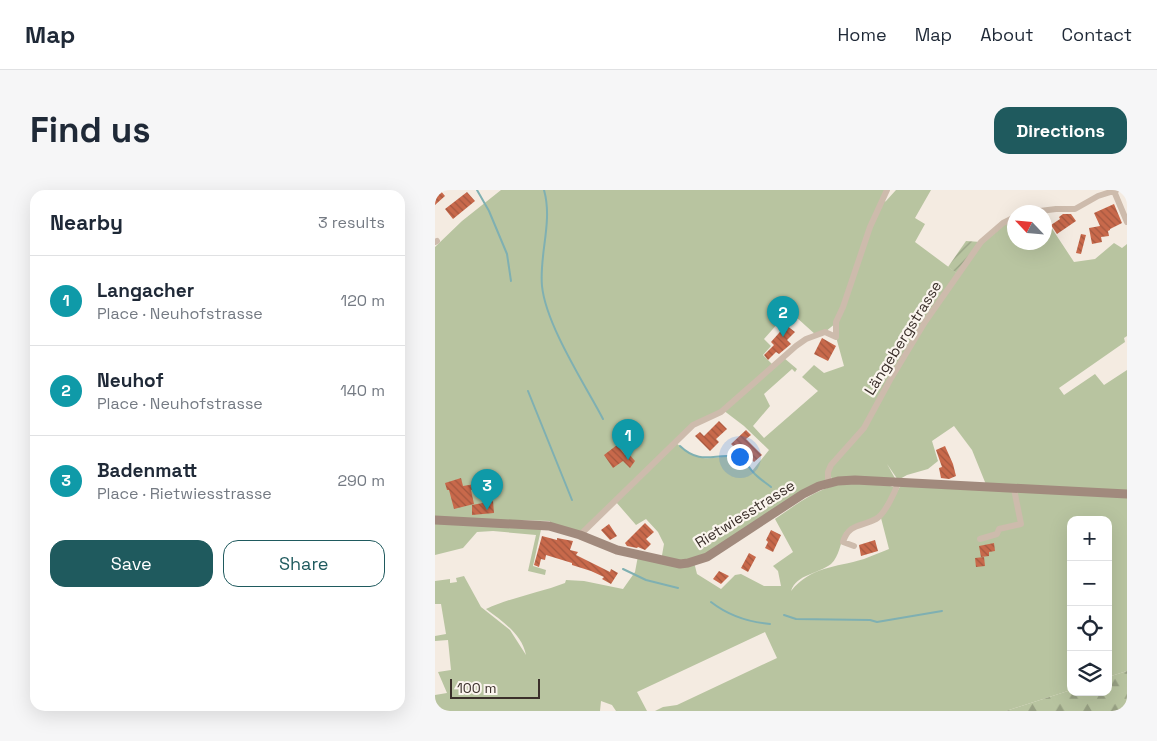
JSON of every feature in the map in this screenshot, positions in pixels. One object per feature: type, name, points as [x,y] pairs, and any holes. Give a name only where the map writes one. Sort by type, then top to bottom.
[{"type":"main road","name":"Rietwiesstrasse","points":[[435,520],[542,525],[580,535],[603,546],[629,554],[675,564],[688,563],[707,557],[803,494],[828,483],[855,480],[1127,494]]},
{"type":"street","points":[[580,535],[693,425],[721,412],[796,346],[806,339],[825,332],[836,322],[843,308],[870,227],[887,190]]},
{"type":"street","points":[[1052,210],[1075,209],[1097,196],[1115,191],[1127,222]]},
{"type":"street","name":"Längebergstrasse","points":[[828,483],[828,472],[831,465],[864,428],[925,322],[981,242],[1007,221]]},
{"type":"street","points":[[825,332],[836,337],[836,322]]},
{"type":"street","points":[[854,546],[843,542],[845,534],[851,528],[880,516],[894,494],[898,483]]},
{"type":"street","points":[[980,539],[997,534],[999,530],[1021,524],[1014,489]]},
{"type":"green space","points":[[501,190],[887,190],[881,204],[896,190],[931,190],[915,218],[925,224],[915,242],[958,274],[981,242],[1007,222],[1007,250],[1052,250],[1052,229],[1074,262],[1095,259],[1114,243],[1122,248],[1127,244],[1127,336],[1124,338],[1125,342],[1059,388],[1064,395],[1095,374],[1104,385],[1127,370],[1127,494],[987,487],[972,450],[954,426],[932,441],[938,461],[928,469],[907,475],[898,480],[887,464],[896,480],[832,479],[829,473],[828,483],[694,562],[697,574],[721,589],[735,575],[741,574],[764,586],[781,586],[778,571],[773,566],[793,552],[775,519],[816,493],[843,484],[890,486],[894,489],[879,516],[845,532],[834,561],[817,571],[864,559],[889,549],[881,518],[901,485],[1127,497],[1127,671],[1112,676],[1112,516],[1067,516],[1067,691],[1006,711],[655,711],[663,707],[677,705],[777,658],[765,632],[637,692],[647,711],[616,711],[612,705],[601,701],[600,711],[435,711],[435,695],[447,693],[438,672],[451,670],[448,640],[435,641],[435,636],[446,634],[441,604],[435,604],[435,581],[450,579],[450,583],[457,582],[456,578],[464,576],[481,607],[510,630],[526,655],[524,647],[516,634],[486,609],[565,583],[566,580],[584,581],[623,589],[635,572],[638,556],[661,561],[664,544],[658,532],[646,519],[636,525],[616,502],[580,535],[549,526],[550,521],[515,520],[542,525],[533,566],[546,570],[545,575],[528,571],[536,535],[493,531],[477,532],[463,548],[435,555],[435,247],[462,221]],"holes":[[[787,313],[796,317],[816,335],[825,332],[836,323],[836,337],[844,366],[824,373],[814,365],[802,377],[818,391],[764,438],[753,426],[770,406],[764,394],[792,369],[795,372],[797,369],[784,358],[774,366],[763,355],[771,346],[764,339]],[[723,410],[744,426],[769,450],[752,471],[747,464],[735,457],[703,458],[689,452],[676,443],[693,425]],[[813,573],[799,583],[791,591],[798,581]]]},
{"type":"green space","points":[[966,241],[981,242],[958,274],[948,267]]},
{"type":"green space","points":[[1127,671],[1127,711],[1006,711],[1067,691],[1067,696],[1112,696],[1112,676]]},
{"type":"building","points":[[435,190],[440,190],[445,196],[435,205]]},
{"type":"building","points":[[467,192],[475,201],[453,219],[445,209]]},
{"type":"building","points":[[1114,204],[1122,223],[1108,231],[1109,236],[1101,237],[1102,242],[1092,244],[1089,228],[1100,226],[1094,213]]},
{"type":"building","points":[[1063,214],[1071,214],[1076,221],[1057,234],[1052,224],[1060,219],[1059,217]]},
{"type":"building","points":[[1081,234],[1086,235],[1081,254],[1076,253]]},
{"type":"building","points":[[786,325],[795,332],[787,340],[791,344],[779,354],[776,352],[768,360],[764,355],[774,345],[771,342]]},
{"type":"building","points":[[822,338],[836,346],[828,361],[814,354]]},
{"type":"building","points":[[719,421],[727,429],[716,439],[719,442],[710,451],[695,436],[700,432],[704,436]]},
{"type":"building","points":[[746,430],[751,435],[746,439],[762,455],[754,462],[743,451],[741,454],[731,444]]},
{"type":"building","points":[[617,445],[625,455],[628,453],[635,461],[630,468],[623,461],[613,468],[604,455]]},
{"type":"building","points":[[945,446],[956,476],[949,479],[941,478],[939,468],[942,467],[936,450]]},
{"type":"building","points":[[461,478],[463,486],[481,483],[481,487],[471,490],[474,504],[454,509],[445,483]]},
{"type":"building","points":[[493,501],[494,513],[472,515],[472,505]]},
{"type":"building","points":[[645,523],[654,532],[646,539],[651,544],[645,550],[627,546],[625,543]]},
{"type":"building","points":[[609,524],[617,536],[610,540],[601,530]]},
{"type":"building","points":[[771,530],[781,535],[773,552],[765,548],[768,542],[766,540]]},
{"type":"building","points":[[542,536],[557,540],[557,538],[573,541],[570,550],[578,552],[576,555],[610,572],[611,569],[618,573],[611,584],[602,579],[604,577],[591,571],[546,555],[545,560],[541,559],[539,567],[534,565]]},
{"type":"building","points":[[875,540],[878,551],[861,556],[859,545]]},
{"type":"building","points":[[994,543],[995,551],[989,552],[989,556],[981,557],[979,546]]},
{"type":"building","points":[[749,553],[756,557],[748,572],[741,568]]},
{"type":"building","points":[[984,557],[985,566],[976,567],[975,558]]},
{"type":"building","points":[[719,571],[729,576],[721,584],[713,579]]},
{"type":"waterway","points":[[477,190],[489,211],[507,254],[511,281]]},
{"type":"waterway","points":[[544,190],[547,226],[542,262],[542,286],[545,301],[558,336],[603,419]]},
{"type":"waterway","points":[[528,391],[572,500]]},
{"type":"waterway","points":[[680,446],[697,456],[727,456],[743,460],[755,474],[771,487]]},
{"type":"waterway","points":[[623,569],[646,580],[678,588]]},
{"type":"waterway","points":[[711,602],[739,618],[770,624]]},
{"type":"waterway","points":[[784,615],[796,619],[870,620],[877,622],[942,611]]},
{"type":"place","name":"Neuhof","points":[[783,337]]},
{"type":"place","name":"Langacher","points":[[628,460]]},
{"type":"place","name":"Badenmatt","points":[[487,510]]}]
